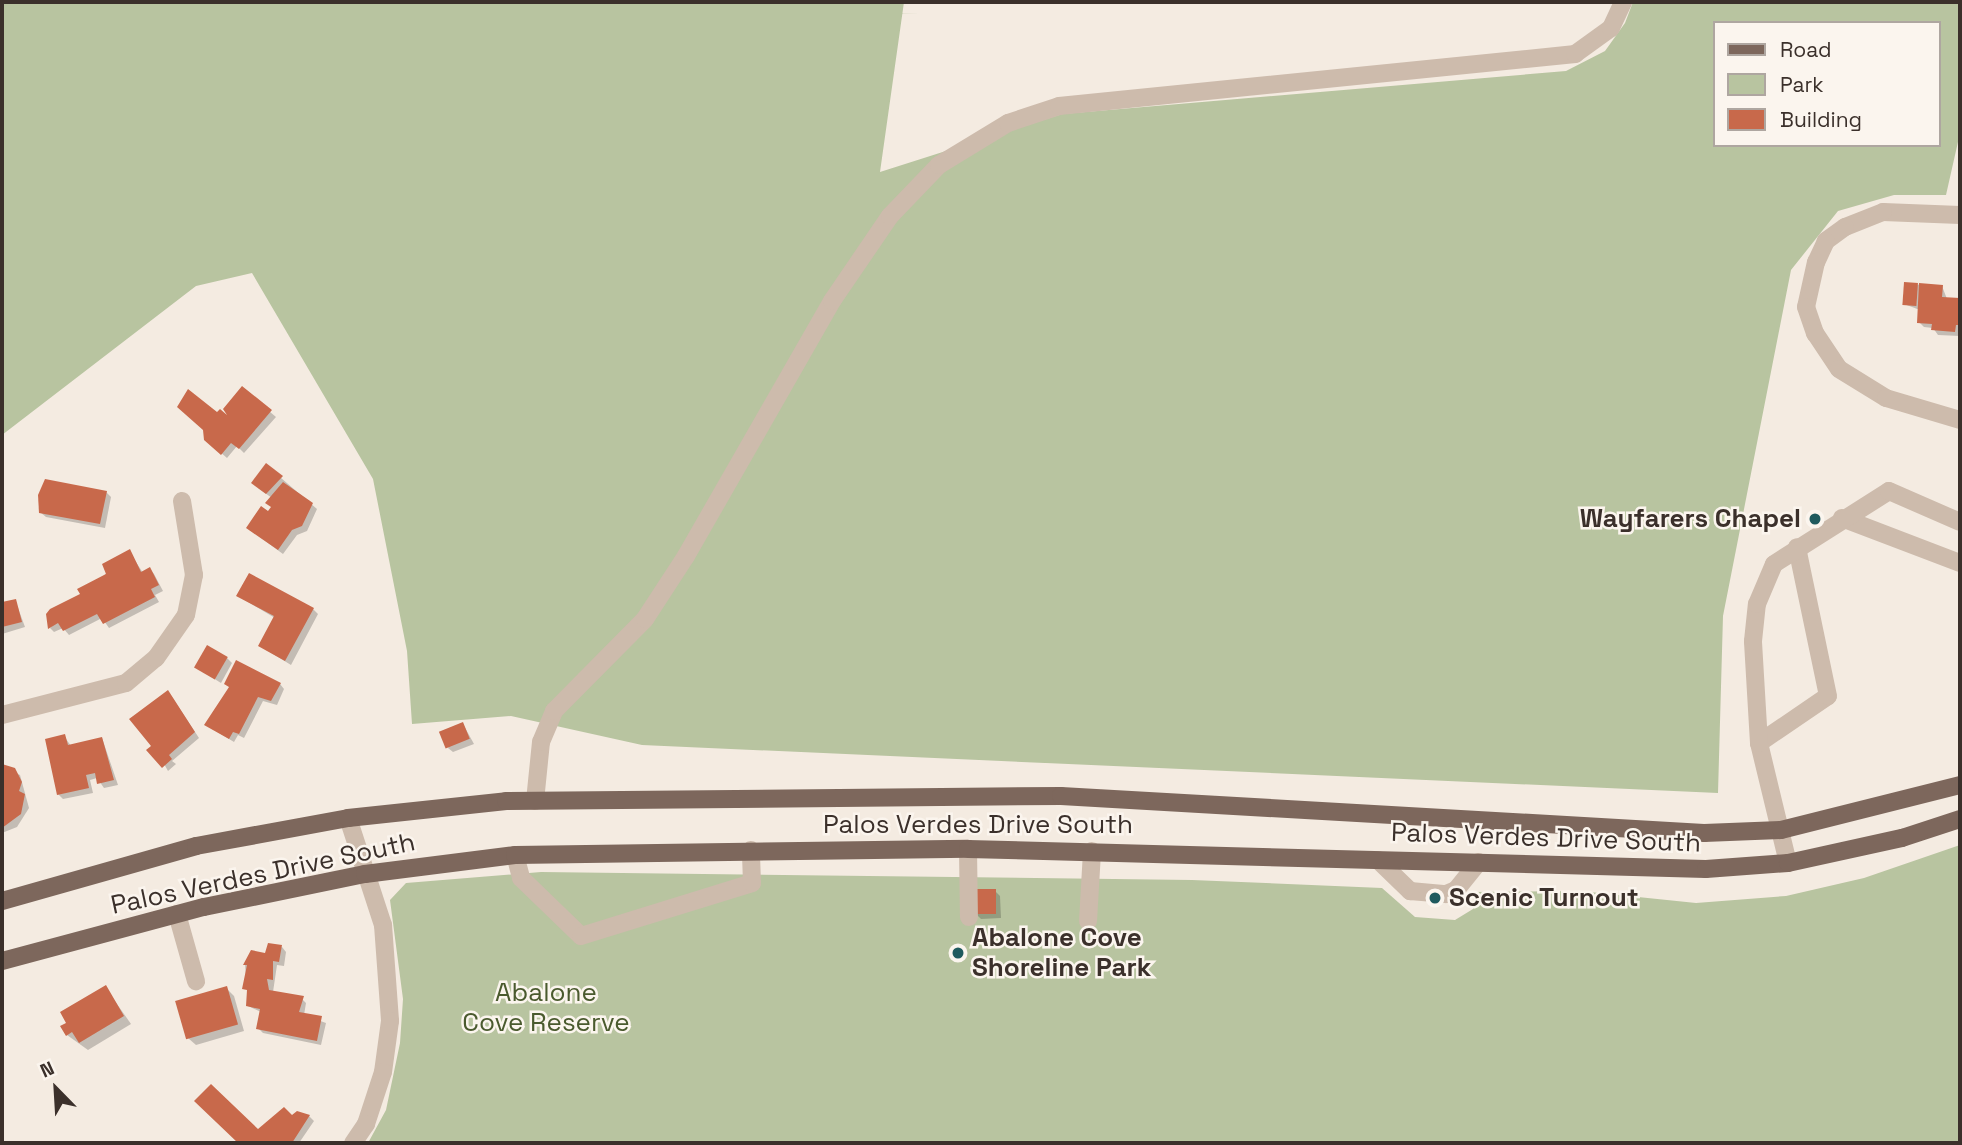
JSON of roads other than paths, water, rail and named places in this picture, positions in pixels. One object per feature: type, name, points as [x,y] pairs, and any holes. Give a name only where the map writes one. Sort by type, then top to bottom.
[{"type":"main road","name":"Palos Verdes Drive South","points":[[2,901],[196,846],[348,818],[535,801],[1061,796],[1632,832],[1781,830],[1960,785]]},
{"type":"main road","name":"Palos Verdes Drive South","points":[[2,961],[177,914],[365,874],[515,855],[968,849],[1706,869],[1788,863],[1902,838],[1960,819]]},
{"type":"street","points":[[535,801],[541,742],[554,711],[645,619],[687,556],[832,301],[890,216],[939,165],[1008,123],[1059,106],[1575,54],[1611,28],[1623,2]]},
{"type":"street","points":[[1960,215],[1883,212],[1844,227],[1826,241],[1816,262],[1808,284],[1807,307],[1815,333],[1839,369],[1886,398],[1960,420]]},
{"type":"street","points":[[1788,863],[1759,743],[1753,641],[1757,604],[1774,564],[1842,518],[1889,491],[1960,522]]},
{"type":"street","points":[[2,715],[126,683],[156,659],[186,615],[194,575],[182,501]]},
{"type":"street","points":[[1842,518],[1960,563]]},
{"type":"street","points":[[1759,743],[1828,696],[1797,547]]},
{"type":"street","points":[[348,818],[388,959],[390,1021],[383,1072],[366,1124],[353,1143]]},
{"type":"street","points":[[968,849],[969,917]]},
{"type":"street","points":[[515,855],[521,878],[581,936],[752,883],[751,850]]},
{"type":"street","points":[[1088,921],[1092,851]]},
{"type":"street","points":[[1378,859],[1410,891],[1446,894],[1456,890],[1479,862]]},
{"type":"street","points":[[177,914],[196,981]]},
{"type":"place","name":"Wayfarers Chapel","points":[[1815,519]]},
{"type":"place","name":"Scenic Turnout","points":[[1435,898]]},
{"type":"place","name":"Abalone Cove Shoreline Park","points":[[958,953]]},
{"type":"park label","name":"Abalone Cove Reserve","points":[[546,1008]]}]
